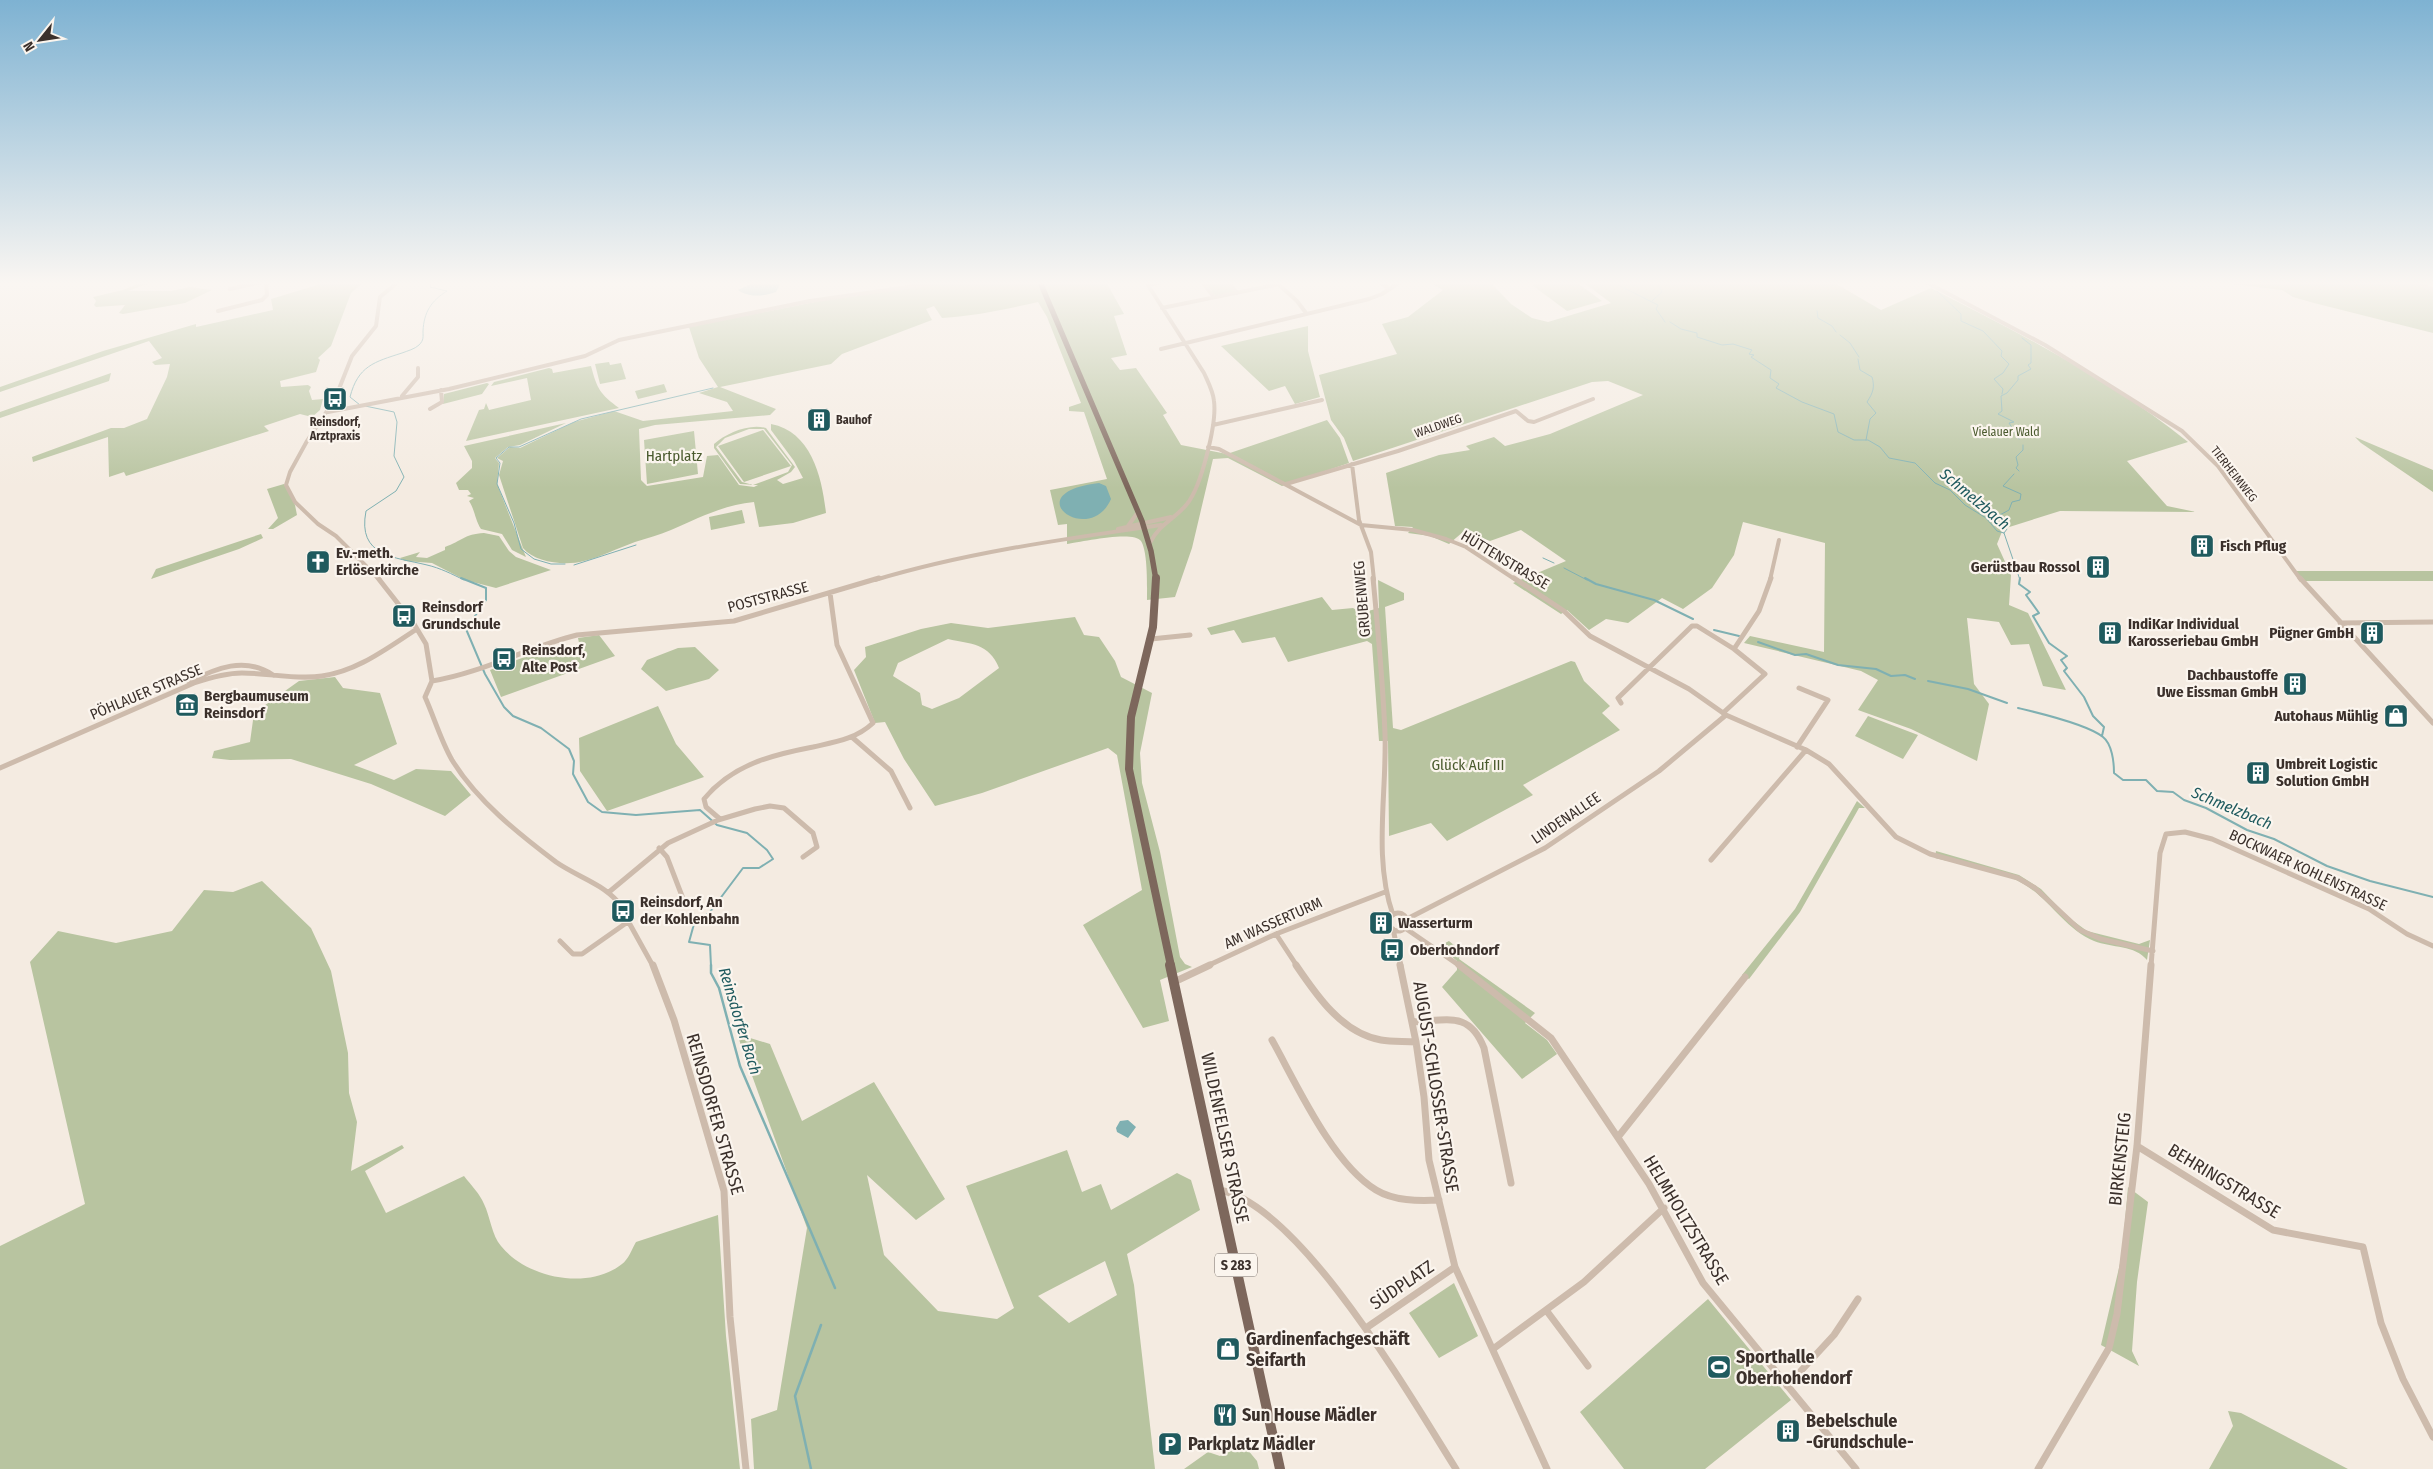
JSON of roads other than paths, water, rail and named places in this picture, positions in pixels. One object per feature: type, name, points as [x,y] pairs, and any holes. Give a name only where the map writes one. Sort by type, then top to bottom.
[{"type":"main road","name":"S 283","points":[[1069,351],[1150,543],[1154,560],[1156,604],[1151,639]]},
{"type":"main road","name":"WILDENFELSER STRASSE","points":[[1151,639],[1136,695],[1130,727],[1128,760],[1137,814],[1280,1469]]},
{"type":"street","points":[[356,351],[352,356],[350,366],[328,412],[307,441],[290,472],[286,482],[288,491],[302,509],[318,524],[336,536],[385,585],[417,629],[426,644],[428,667],[432,680],[425,697],[429,710],[452,760],[473,787],[503,819],[558,862],[609,892],[659,848],[680,836],[720,819],[766,806],[779,806],[788,809],[814,834],[817,847],[803,856]]},
{"type":"street","points":[[328,412],[402,396],[441,390],[585,356],[596,351]]},
{"type":"street","points":[[1150,543],[1161,525],[1176,515],[1192,497],[1213,425],[1214,410],[1210,388],[1189,351]]},
{"type":"street","name":"TIERHEIMWEG","points":[[2054,351],[2182,431],[2218,466],[2301,581],[2433,723]]},
{"type":"street","points":[[402,396],[418,378],[418,368]]},
{"type":"street","points":[[430,409],[442,402],[441,390]]},
{"type":"street","name":"WALDWEG","points":[[1286,484],[1398,451],[1516,411],[1528,421],[1534,422],[1593,399]]},
{"type":"street","points":[[1213,425],[1322,400]]},
{"type":"street","name":"HÜTTENSTRASSE","points":[[1208,446],[1219,449],[1360,525],[1413,530],[1446,539],[1466,547],[1564,611],[1590,636],[1613,650],[1689,689],[1725,714],[1806,750],[1829,764],[1896,837],[1930,854],[2018,878],[2035,888],[2080,930],[2101,939],[2153,951]]},
{"type":"street","name":"GRUBENWEG","points":[[1352,464],[1360,525],[1371,552],[1374,577],[1385,734],[1382,820],[1385,892]]},
{"type":"street","points":[[1127,527],[1138,512]]},
{"type":"street","points":[[1144,526],[1176,515]]},
{"type":"street","points":[[1144,526],[1161,525]]},
{"type":"street","name":"POSTSTRASSE","points":[[1111,532],[1127,527],[1144,526]]},
{"type":"street","name":"POSTSTRASSE","points":[[432,680],[451,678],[553,641],[577,636],[734,621],[918,567],[1144,526]]},
{"type":"street","points":[[1621,703],[1618,698],[1692,626],[1697,626],[1734,649],[1747,634],[1762,607],[1771,584],[1779,540]]},
{"type":"street","points":[[720,819],[706,807],[704,800],[719,780],[737,770],[790,751],[853,738],[864,732],[873,723],[850,669],[837,645],[830,606],[830,593]]},
{"type":"street","points":[[2340,623],[2433,622]]},
{"type":"street","name":"PÖHLAUER STRASSE","points":[[0,768],[194,683],[228,674],[322,676],[346,670],[389,648],[417,629]]},
{"type":"street","points":[[1151,639],[1190,635]]},
{"type":"street","name":"LINDENALLEE","points":[[1406,919],[1546,848],[1659,771],[1725,714],[1765,674],[1734,649]]},
{"type":"street","points":[[168,693],[210,671],[237,664],[251,664],[265,668],[274,676]]},
{"type":"street","points":[[1797,747],[1828,700],[1799,688]]},
{"type":"street","points":[[853,738],[891,771],[910,808]]},
{"type":"street","points":[[1711,860],[1806,750]]},
{"type":"street","name":"BOCKWAER KOHLENSTRASSE","points":[[2166,834],[2185,832],[2212,839],[2369,909],[2407,934],[2433,946]]},
{"type":"street","name":"BIRKENSTEIG","points":[[2038,1469],[2109,1348],[2117,1314],[2137,1146],[2160,853],[2166,834]]},
{"type":"street","points":[[659,848],[667,857],[682,896]]},
{"type":"street","name":"REINSDORFER STRASSE","points":[[609,892],[650,958],[669,1008],[724,1191],[730,1317],[746,1469]]},
{"type":"street","points":[[1385,892],[1393,915]]},
{"type":"street","name":"AM WASSERTURM","points":[[1174,982],[1276,934],[1373,895],[1385,892]]},
{"type":"street","points":[[1393,915],[1402,915],[1406,919],[1408,924],[1405,928],[1393,929],[1388,922],[1393,915]]},
{"type":"street","points":[[560,941],[573,954],[582,954],[630,923]]},
{"type":"street","name":"HELMHOLTZSTRASSE","points":[[1405,928],[1464,969],[1551,1038],[1664,1208],[1703,1283],[1856,1469]]},
{"type":"street","name":"AUGUST-SCHLOSSER-STRASSE","points":[[1393,929],[1416,1042],[1424,1097],[1429,1160],[1455,1267],[1547,1469]]},
{"type":"street","points":[[1276,934],[1301,973],[1329,1009],[1357,1031],[1380,1040],[1416,1042]]},
{"type":"street","points":[[1618,1137],[1745,977]]},
{"type":"street","points":[[1412,1022],[1458,1021],[1469,1024],[1479,1036],[1484,1048],[1511,1183]]},
{"type":"street","points":[[1272,1040],[1340,1157],[1358,1178],[1375,1190],[1394,1198],[1413,1201],[1439,1200]]},
{"type":"street","name":"BEHRINGSTRASSE","points":[[2137,1146],[2273,1230],[2356,1244],[2363,1247],[2381,1323],[2403,1379],[2433,1437]]},
{"type":"street","points":[[1219,1190],[1231,1192],[1253,1204],[1321,1269],[1366,1328],[1456,1469]]},
{"type":"street","points":[[1493,1349],[1584,1282],[1664,1208]]},
{"type":"street","name":"SÜDPLATZ","points":[[1366,1328],[1455,1267]]},
{"type":"street","points":[[1787,1386],[1834,1334],[1858,1299]]},
{"type":"street","points":[[1546,1310],[1588,1366]]},
{"type":"water","points":[[1099,483],[1106,486],[1111,499],[1101,513],[1088,519],[1076,518],[1065,513],[1060,505],[1062,497],[1074,489]]},
{"type":"water","points":[[1128,1120],[1136,1127],[1128,1138],[1117,1132],[1116,1128],[1120,1121]]},
{"type":"waterway","name":"Reinsdorfer Bach","points":[[360,405],[350,397],[353,387],[363,372],[383,359],[410,351]]},
{"type":"waterway","name":"Schmelzbach","points":[[1752,351],[1749,354],[1754,355],[1751,357],[1771,370],[1770,378],[1779,384],[1776,388],[1802,402],[1834,414],[1838,432],[1854,440],[1866,440]]},
{"type":"waterway","points":[[1855,351],[1859,357]]},
{"type":"waterway","points":[[2002,351],[2001,356],[2009,364],[2003,373],[1994,379],[2003,389],[2002,394]]},
{"type":"waterway","points":[[2019,439],[2009,423],[2014,422],[1998,414],[2002,411],[2001,396],[2007,393],[2018,380],[2018,376],[2031,369],[2028,365],[2031,363],[2031,351]]},
{"type":"waterway","points":[[1858,359],[1860,370],[1872,377],[1872,393],[1867,402],[1876,413],[1870,419],[1866,440]]},
{"type":"waterway","points":[[565,564],[551,564],[534,559],[521,549],[514,523],[497,484],[500,463],[496,458],[509,447],[519,447],[581,419],[713,388]]},
{"type":"waterway","name":"Reinsdorfer Bach","points":[[365,406],[394,412],[397,422],[394,456],[404,477],[396,491],[366,511],[365,526],[367,538],[373,546],[391,557],[437,568],[464,580]]},
{"type":"waterway","name":"Schmelzbach","points":[[1866,440],[1880,447],[1889,458],[1915,463],[1935,483],[1950,490],[1965,505],[1986,518],[1997,531],[2004,533]]},
{"type":"waterway","points":[[2019,471],[2016,468],[2018,465],[2016,457],[2023,450],[2023,445]]},
{"type":"waterway","points":[[2004,533],[2007,529],[1998,516],[2009,510],[2012,502],[2020,500],[2021,494],[2003,486],[2014,474]]},
{"type":"waterway","name":"Schmelzbach","points":[[2004,533],[2020,579]]},
{"type":"waterway","points":[[574,565],[636,545]]},
{"type":"waterway","points":[[1543,558],[1554,563]]},
{"type":"waterway","points":[[1564,568],[1587,580]]},
{"type":"waterway","name":"Reinsdorfer Bach","points":[[461,578],[486,588],[486,600],[466,629],[485,674],[504,707],[513,716],[541,728],[569,749],[574,761],[573,774],[588,802],[602,812],[636,815],[700,810],[717,825],[747,833],[767,850],[773,859],[759,868],[743,868],[710,912],[694,924],[689,942],[710,945],[711,966]]},
{"type":"waterway","points":[[1585,578],[1596,584],[1654,600],[1693,619]]},
{"type":"waterway","name":"Schmelzbach","points":[[2020,579],[2019,584],[2030,592],[2026,595],[2039,613],[2033,616],[2049,643],[2067,656],[2061,660],[2067,668],[2064,671],[2084,697],[2093,716],[2104,727],[2102,736]]},
{"type":"waterway","points":[[1714,630],[1739,636]]},
{"type":"waterway","points":[[1758,642],[1795,655],[1806,654],[1838,665],[1876,669],[1891,676],[1905,675],[1915,679]]},
{"type":"waterway","points":[[1928,681],[1968,689],[2007,703]]},
{"type":"waterway","name":"Schmelzbach","points":[[2018,708],[2075,723],[2096,732],[2109,744],[2114,773],[2123,780],[2146,780],[2157,791],[2173,792],[2184,800],[2206,808],[2247,830],[2274,839],[2327,866],[2370,881],[2433,897]]},
{"type":"waterway","name":"Reinsdorfer Bach","points":[[711,966],[711,973],[719,988],[740,1066],[835,1288]]},
{"type":"waterway","name":"Reinsdorfer Bach","points":[[811,1469],[795,1396],[821,1325]]},
{"type":"place","name":"Reinsdorf, Arztpraxis","points":[[335,399]]},
{"type":"place","name":"Bauhof","points":[[819,420]]},
{"type":"place","name":"Fisch Pflug","points":[[2202,546]]},
{"type":"place","name":"Ev.-meth. Erlöserkirche","points":[[318,562]]},
{"type":"place","name":"Gerüstbau Rossol","points":[[2098,567]]},
{"type":"place","name":"Reinsdorf Grundschule","points":[[404,616]]},
{"type":"place","name":"IndiKar Individual Karosseriebau GmbH","points":[[2110,633]]},
{"type":"place","name":"Pügner GmbH","points":[[2372,633]]},
{"type":"place","name":"Reinsdorf, Alte Post","points":[[504,659]]},
{"type":"place","name":"Dachbaustoffe Uwe Eissman GmbH","points":[[2295,684]]},
{"type":"place","name":"Bergbaumuseum Reinsdorf","points":[[187,705]]},
{"type":"place","name":"Autohaus Mühlig","points":[[2396,716]]},
{"type":"place","name":"Umbreit Logistic Solution GmbH","points":[[2258,773]]},
{"type":"place","name":"Reinsdorf, An der Kohlenbahn","points":[[623,911]]},
{"type":"place","name":"Wasserturm","points":[[1381,923]]},
{"type":"place","name":"Oberhohndorf","points":[[1392,950]]},
{"type":"place","name":"Gardinenfachgeschäft Seifarth","points":[[1228,1349]]},
{"type":"place","name":"Sporthalle Oberhohendorf","points":[[1719,1367]]},
{"type":"place","name":"Sun House Mädler","points":[[1225,1415]]},
{"type":"place","name":"Bebelschule -Grundschule-","points":[[1788,1431]]},
{"type":"place","name":"Parkplatz Mädler","points":[[1170,1444]]},
{"type":"park label","name":"Vielauer Wald","points":[[2006,432]]},
{"type":"park label","name":"Hartplatz","points":[[674,456]]},
{"type":"park label","name":"Glück Auf III","points":[[1468,765]]}]
